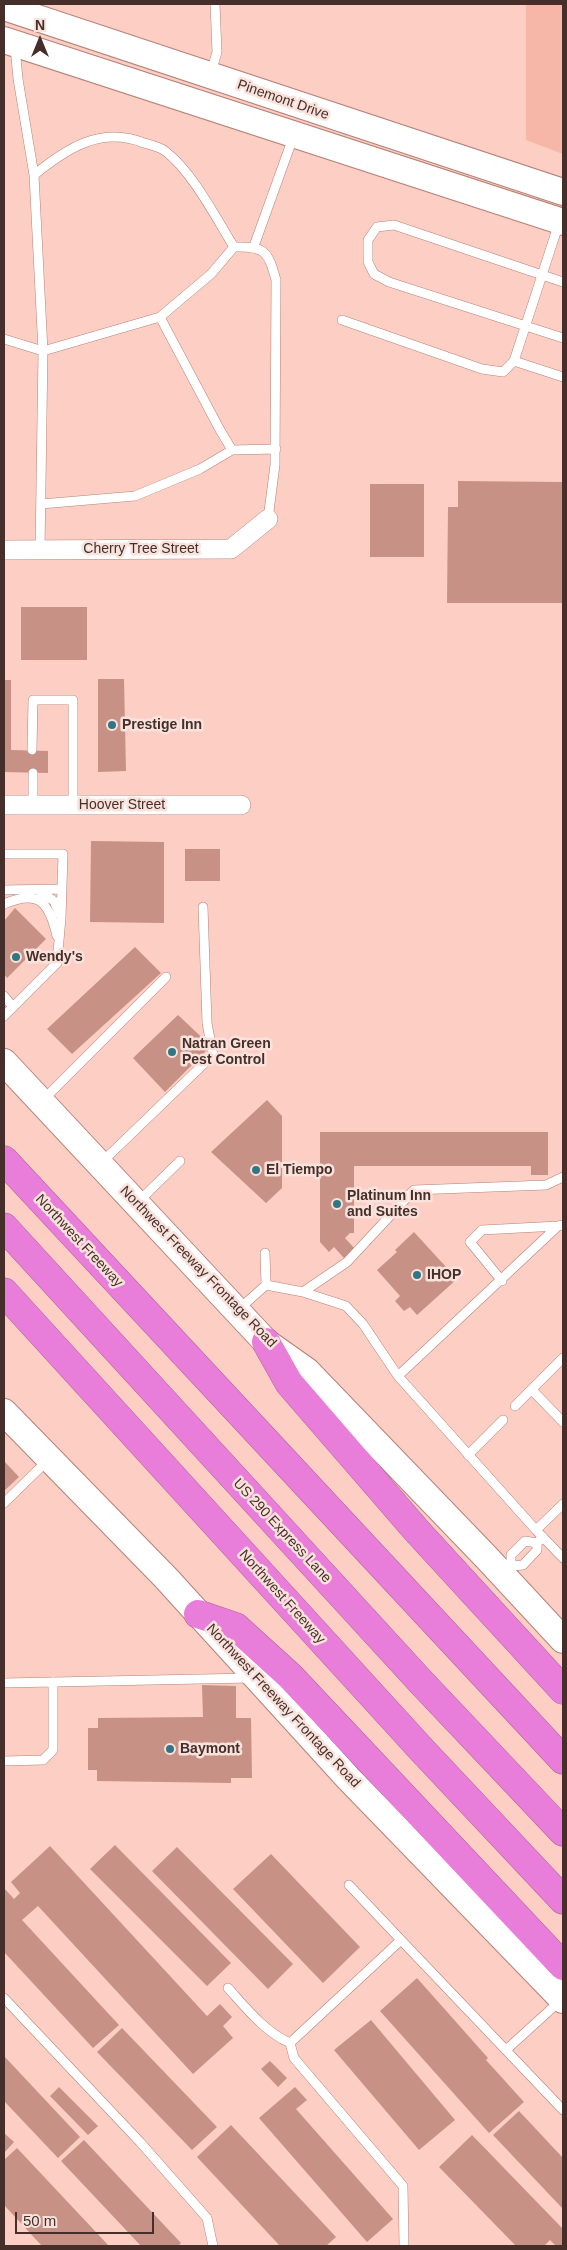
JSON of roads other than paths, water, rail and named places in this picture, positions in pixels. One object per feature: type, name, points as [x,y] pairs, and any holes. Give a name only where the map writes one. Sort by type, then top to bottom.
[{"type":"highway","name":"Northwest Freeway","points":[[4,1160],[563,1760]]},
{"type":"highway","name":"US 290 Express Lane","points":[[4,1226],[421,1682],[563,1832]]},
{"type":"highway","name":"Northwest Freeway","points":[[4,1292],[421,1749],[563,1900]]},
{"type":"highway","points":[[266,1342],[289,1383],[417,1531],[563,1690]]},
{"type":"highway","points":[[198,1614],[236,1627],[290,1676],[563,1966]]},
{"type":"main road","name":"Pinemont Drive","points":[[12,7],[342,120],[563,192]]},
{"type":"main road","points":[[12,7],[10,42],[562,221]]},
{"type":"main road","points":[[294,135],[305,106]]},
{"type":"main road","points":[[342,120],[342,151]]},
{"type":"main road","name":"Northwest Freeway Frontage Road","points":[[4,1062],[266,1342],[306,1370],[507,1570],[563,1640]]},
{"type":"main road","name":"Northwest Freeway Frontage Road","points":[[4,1412],[198,1614],[348,1778],[563,1999]]},
{"type":"street","name":"Cherry Tree Street","points":[[4,550],[230,548],[268,519]]},
{"type":"street","name":"Hoover Street","points":[[4,805],[241,805]]},
{"type":"lane","points":[[211,76],[217,52],[215,4]]},
{"type":"lane","points":[[10,42],[34,175],[43,351],[40,550]]},
{"type":"lane","points":[[254,246],[294,135]]},
{"type":"lane","points":[[34,175],[60,154],[93,138],[128,136],[165,151],[194,182],[234,247]]},
{"type":"lane","points":[[342,320],[482,369],[503,372],[514,361],[524,327],[562,221]]},
{"type":"lane","points":[[563,282],[394,226],[377,227],[368,240],[368,262],[374,274],[389,282],[563,338]]},
{"type":"lane","points":[[4,338],[43,351],[160,317],[211,274],[234,247],[254,246],[270,257],[276,280],[276,449],[268,519]]},
{"type":"lane","points":[[160,317],[232,450]]},
{"type":"lane","points":[[514,361],[563,377]]},
{"type":"lane","points":[[41,504],[135,496],[200,469],[232,450],[276,449]]},
{"type":"lane","points":[[32,750],[33,700],[73,700],[73,805]]},
{"type":"lane","points":[[33,773],[33,805]]},
{"type":"lane","points":[[4,854],[63,854],[60,946],[57,963],[4,1016]]},
{"type":"lane","points":[[4,890],[62,890]]},
{"type":"lane","points":[[4,899],[14,890]]},
{"type":"lane","points":[[38,890],[54,901],[61,918]]},
{"type":"lane","points":[[4,904],[25,897],[41,901],[50,912],[60,946]]},
{"type":"lane","points":[[100,1164],[213,1055],[207,1024],[203,907]]},
{"type":"lane","points":[[41,1102],[166,977]]},
{"type":"lane","points":[[4,996],[13,1006]]},
{"type":"lane","points":[[136,1204],[180,1161]]},
{"type":"lane","points":[[303,1292],[347,1262],[414,1190],[546,1185],[563,1178]]},
{"type":"lane","points":[[398,1376],[561,1225]]},
{"type":"lane","points":[[502,1281],[470,1242],[482,1230],[561,1225]]},
{"type":"lane","points":[[237,1311],[266,1285],[265,1253]]},
{"type":"lane","points":[[266,1285],[303,1292],[346,1306],[363,1324],[398,1376],[536,1530],[540,1540],[563,1558]]},
{"type":"lane","points":[[515,1406],[563,1358]]},
{"type":"lane","points":[[532,1390],[563,1422]]},
{"type":"lane","points":[[468,1455],[503,1420]]},
{"type":"lane","points":[[4,1504],[49,1459]]},
{"type":"lane","points":[[536,1530],[563,1504]]},
{"type":"lane","points":[[507,1570],[523,1565],[537,1550],[540,1540]]},
{"type":"lane","points":[[507,1570],[511,1555],[525,1542],[540,1540]]},
{"type":"lane","points":[[4,1683],[257,1678]]},
{"type":"lane","points":[[4,1761],[43,1760],[53,1750],[53,1682]]},
{"type":"lane","points":[[349,1885],[563,2110]]},
{"type":"lane","points":[[290,2044],[401,1940]]},
{"type":"lane","points":[[228,1988],[266,2029],[290,2044],[294,2058],[403,2186],[404,2246]]},
{"type":"lane","points":[[4,1998],[140,2142],[207,2218],[213,2246]]},
{"type":"lane","points":[[506,2050],[543,2014],[563,1999]]},
{"type":"place","name":"Prestige Inn","points":[[112,725]]},
{"type":"place","name":"Wendy's","points":[[16,957]]},
{"type":"place","name":"Natran Green Pest Control","points":[[172,1052]]},
{"type":"place","name":"El Tiempo","points":[[256,1170]]},
{"type":"place","name":"Platinum Inn and Suites","points":[[337,1204]]},
{"type":"place","name":"IHOP","points":[[417,1275]]},
{"type":"place","name":"Baymont","points":[[170,1749]]}]
